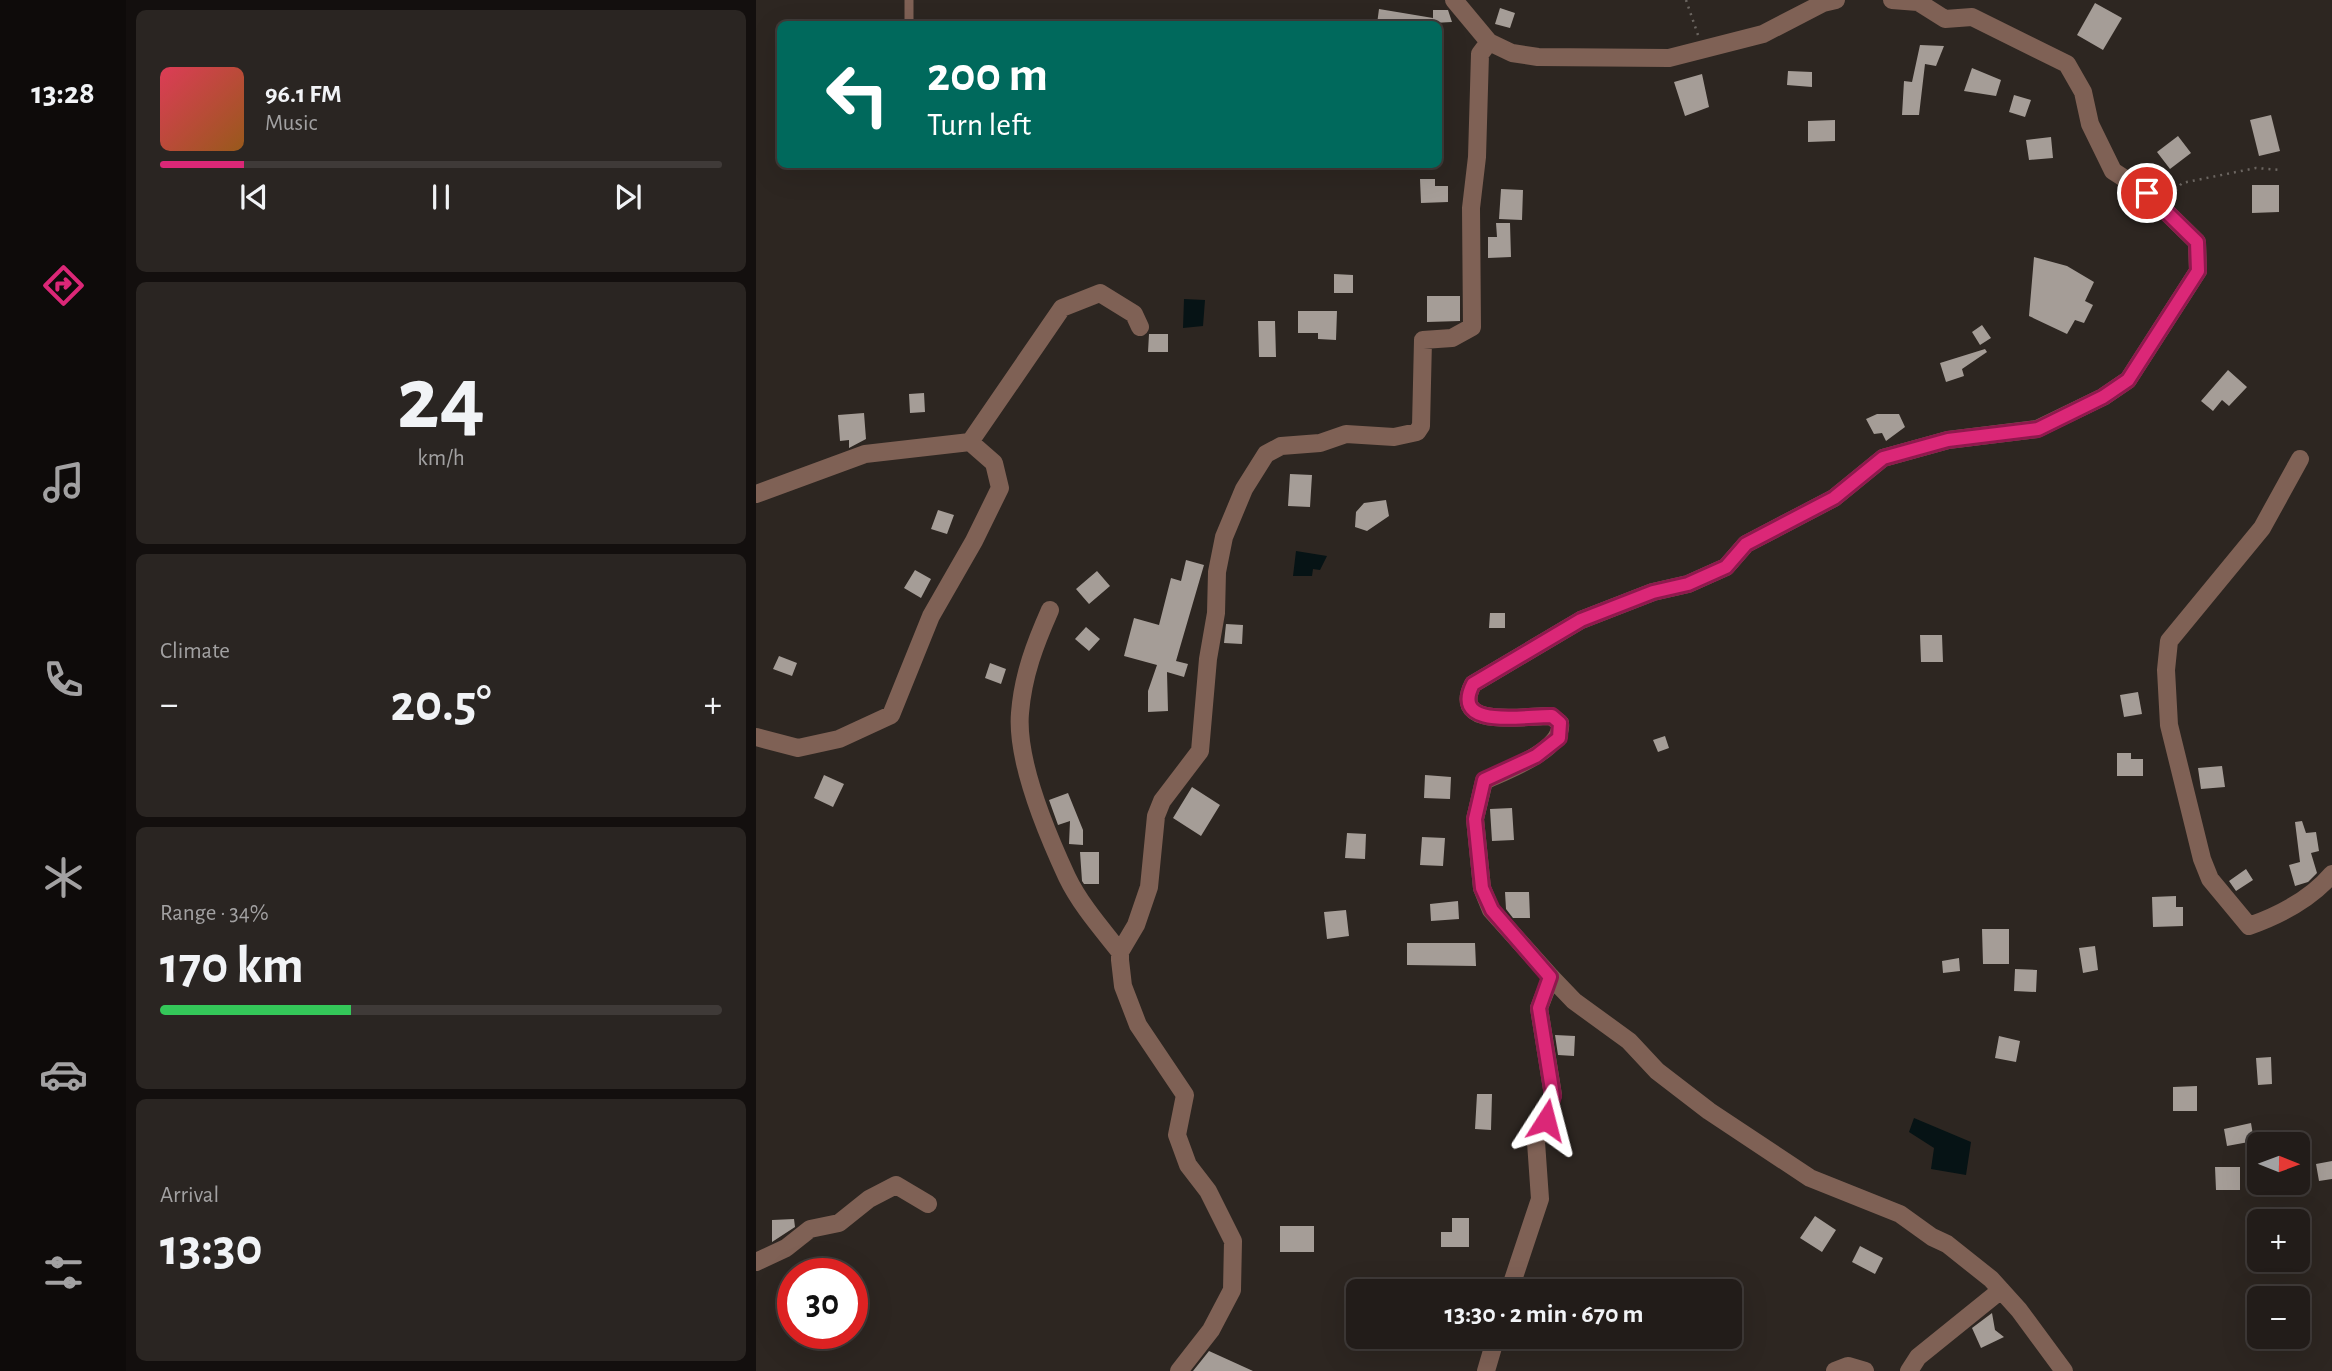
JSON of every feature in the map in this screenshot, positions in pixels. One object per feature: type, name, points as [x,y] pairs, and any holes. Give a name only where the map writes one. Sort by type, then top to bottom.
[{"type":"street","points":[[1454,0],[1489,42],[1512,53],[1538,57],[1649,59],[1703,51],[1763,34],[1823,3],[1836,0]]},
{"type":"street","points":[[1892,0],[1918,2],[1945,19],[1972,18],[2067,64],[2083,92],[2090,124],[2113,171],[2162,207],[2197,242],[2198,271],[2128,380],[2103,397],[2038,429],[1948,440],[1883,458],[1834,498],[1746,544],[1726,567],[1688,584],[1653,592],[1581,620],[1473,684],[1469,692],[1470,706],[1479,716],[1490,719],[1552,716],[1560,723],[1559,738],[1536,756],[1484,780],[1475,819],[1482,888],[1492,910],[1550,977],[1574,1001],[1629,1041],[1657,1071],[1709,1111],[1810,1178],[1900,1214],[1932,1237],[1947,1244],[2001,1290],[2064,1371]]},
{"type":"street","points":[[1120,951],[1136,925],[1149,887],[1156,816],[1162,801],[1200,751],[1208,659],[1216,613],[1217,572],[1224,537],[1244,489],[1266,454],[1282,446],[1320,443],[1346,434],[1394,437],[1416,432],[1422,426],[1423,340],[1452,338],[1472,327],[1471,208],[1478,146],[1480,54],[1489,42]]},
{"type":"street","points":[[970,442],[1062,308],[1100,293],[1134,314],[1140,327]]},
{"type":"street","points":[[756,494],[865,454],[970,442],[994,463],[1000,488],[974,541],[931,616],[891,715],[839,739],[798,748],[756,737]]},
{"type":"street","points":[[2300,459],[2262,528],[2169,640],[2166,670],[2169,725],[2206,869],[2210,879],[2249,926],[2272,918],[2307,898],[2332,874]]},
{"type":"street","points":[[1050,610],[1030,655],[1020,714],[1020,740],[1032,786],[1068,878],[1093,918],[1120,951],[1123,986],[1138,1025],[1185,1095],[1177,1135],[1188,1165],[1208,1191],[1233,1241],[1232,1290],[1211,1330],[1179,1371]]},
{"type":"street","points":[[1513,1279],[1541,1199],[1536,1142],[1553,1096],[1539,1008],[1550,977]]},
{"type":"street","points":[[756,1262],[786,1248],[810,1229],[839,1223],[869,1199],[896,1185],[928,1204]]},
{"type":"street","points":[[1909,1371],[1918,1357],[2001,1290]]},
{"type":"street","points":[[1486,1371],[1492,1349]]},
{"type":"street","points":[[1835,1371],[1848,1366],[1865,1371]]},
{"type":"lane","points":[[909,0],[909,21]]},
{"type":"path","points":[[1686,0],[1703,51]]},
{"type":"path","points":[[2162,207],[2182,183],[2256,168],[2281,170]]},
{"type":"shaded area","points":[[1184,299],[1205,300],[1203,326],[1183,328]]},
{"type":"shaded area","points":[[1296,551],[1327,556],[1320,570],[1313,569],[1312,576],[1293,576]]},
{"type":"shaded area","points":[[1914,1118],[1971,1142],[1966,1175],[1931,1169],[1934,1148],[1909,1132]]},
{"type":"building","points":[[2095,3],[2122,18],[2103,50],[2077,35]]},
{"type":"building","points":[[1500,8],[1515,13],[1510,28],[1495,24]]},
{"type":"building","points":[[1379,9],[1433,18],[1432,21],[1377,21]]},
{"type":"building","points":[[1433,10],[1448,10],[1452,22],[1442,23],[1433,21]]},
{"type":"building","points":[[1920,45],[1944,46],[1936,66],[1925,64],[1919,115],[1902,115],[1904,81],[1912,82]]},
{"type":"building","points":[[1972,68],[2001,80],[1996,96],[1964,91]]},
{"type":"building","points":[[1788,71],[1812,72],[1812,87],[1787,85]]},
{"type":"building","points":[[1702,74],[1709,107],[1685,116],[1674,82]]},
{"type":"building","points":[[2014,95],[2031,100],[2025,117],[2009,112]]},
{"type":"building","points":[[2271,115],[2280,151],[2259,156],[2250,120]]},
{"type":"building","points":[[1835,120],[1835,141],[1808,142],[1808,121]]},
{"type":"building","points":[[2178,136],[2191,153],[2170,169],[2157,152]]},
{"type":"building","points":[[2051,137],[2053,158],[2029,160],[2026,140]]},
{"type":"building","points":[[1420,179],[1435,179],[1435,186],[1448,186],[1448,202],[1421,203]]},
{"type":"building","points":[[2252,185],[2279,185],[2279,212],[2252,213]]},
{"type":"building","points":[[1501,189],[1523,190],[1522,220],[1499,219]]},
{"type":"building","points":[[1496,223],[1510,223],[1511,257],[1488,258],[1488,237],[1497,237]]},
{"type":"building","points":[[2034,257],[2067,266],[2094,282],[2085,301],[2093,305],[2084,323],[2075,320],[2067,334],[2029,316]]},
{"type":"building","points":[[1334,274],[1353,275],[1353,293],[1334,293]]},
{"type":"building","points":[[1427,296],[1460,296],[1460,321],[1427,322]]},
{"type":"building","points":[[1298,311],[1337,311],[1336,340],[1318,339],[1318,333],[1298,333]]},
{"type":"building","points":[[1258,321],[1275,321],[1276,357],[1259,357]]},
{"type":"building","points":[[1982,325],[1991,338],[1980,345],[1972,332]]},
{"type":"building","points":[[1149,334],[1168,334],[1168,352],[1148,352]]},
{"type":"building","points":[[1985,349],[1987,352],[1962,369],[1964,376],[1946,382],[1940,363]]},
{"type":"building","points":[[2228,370],[2247,387],[2229,406],[2222,400],[2213,411],[2201,401]]},
{"type":"building","points":[[924,393],[925,412],[910,413],[909,394]]},
{"type":"building","points":[[864,413],[866,439],[849,448],[849,440],[840,441],[838,415]]},
{"type":"building","points":[[1877,414],[1899,414],[1905,427],[1886,441],[1882,433],[1874,434],[1866,419]]},
{"type":"building","points":[[1290,474],[1312,475],[1310,507],[1288,506]]},
{"type":"building","points":[[1386,500],[1389,516],[1367,531],[1355,527],[1356,512],[1364,503]]},
{"type":"building","points":[[938,510],[954,515],[947,534],[931,529]]},
{"type":"building","points":[[1186,560],[1204,565],[1176,661],[1188,664],[1184,677],[1167,672],[1168,711],[1148,712],[1148,691],[1157,665],[1124,656],[1134,618],[1159,625],[1171,578],[1181,581]]},
{"type":"building","points":[[915,570],[931,579],[921,598],[904,588]]},
{"type":"building","points":[[1097,571],[1110,586],[1089,604],[1076,589]]},
{"type":"building","points":[[1490,613],[1505,613],[1505,628],[1489,628]]},
{"type":"building","points":[[1226,624],[1243,625],[1242,644],[1224,643]]},
{"type":"building","points":[[1086,627],[1100,639],[1089,651],[1075,639]]},
{"type":"building","points":[[1920,635],[1942,635],[1943,662],[1921,662]]},
{"type":"building","points":[[779,656],[797,663],[792,676],[773,669]]},
{"type":"building","points":[[990,663],[1006,669],[1001,684],[985,678]]},
{"type":"building","points":[[2138,692],[2142,714],[2124,717],[2120,695]]},
{"type":"building","points":[[1665,736],[1669,748],[1658,752],[1653,740]]},
{"type":"building","points":[[2117,753],[2131,753],[2131,759],[2143,759],[2143,776],[2117,776]]},
{"type":"building","points":[[2222,766],[2225,787],[2201,789],[2198,768]]},
{"type":"building","points":[[824,775],[844,784],[833,807],[814,798]]},
{"type":"building","points":[[1425,775],[1451,777],[1450,799],[1424,798]]},
{"type":"building","points":[[1192,787],[1220,805],[1201,836],[1173,818]]},
{"type":"building","points":[[1068,793],[1083,830],[1083,845],[1069,844],[1070,821],[1058,825],[1049,800]]},
{"type":"building","points":[[1512,808],[1514,840],[1492,841],[1490,809]]},
{"type":"building","points":[[2302,821],[2306,833],[2316,832],[2319,851],[2311,853],[2317,873],[2308,882],[2295,886],[2289,865],[2300,862],[2295,822]]},
{"type":"building","points":[[1347,833],[1366,834],[1365,859],[1345,858]]},
{"type":"building","points":[[1422,837],[1445,838],[1443,866],[1420,865]]},
{"type":"building","points":[[1080,852],[1099,852],[1099,884],[1084,884],[1082,881]]},
{"type":"building","points":[[2246,869],[2253,880],[2236,891],[2229,881]]},
{"type":"building","points":[[1505,892],[1529,892],[1530,918],[1513,918],[1506,909]]},
{"type":"building","points":[[2176,896],[2176,907],[2183,907],[2183,926],[2153,927],[2152,897]]},
{"type":"building","points":[[1458,901],[1459,919],[1431,921],[1430,904]]},
{"type":"building","points":[[1346,910],[1349,936],[1327,939],[1324,912]]},
{"type":"building","points":[[1982,929],[2009,929],[2009,964],[1983,964]]},
{"type":"building","points":[[1407,943],[1475,943],[1476,966],[1407,965]]},
{"type":"building","points":[[2095,946],[2098,970],[2083,973],[2079,948]]},
{"type":"building","points":[[1959,958],[1960,971],[1943,973],[1942,961]]},
{"type":"building","points":[[2015,969],[2037,970],[2036,992],[2014,991]]},
{"type":"building","points":[[1555,1035],[1575,1036],[1574,1056],[1558,1055]]},
{"type":"building","points":[[1999,1036],[2020,1041],[2016,1062],[1995,1058]]},
{"type":"building","points":[[2271,1057],[2272,1084],[2258,1085],[2256,1058]]},
{"type":"building","points":[[2197,1086],[2197,1111],[2173,1111],[2173,1087]]},
{"type":"building","points":[[1477,1094],[1492,1094],[1491,1130],[1475,1129]]},
{"type":"building","points":[[2251,1123],[2252,1132],[2247,1132],[2247,1142],[2227,1146],[2224,1129]]},
{"type":"building","points":[[2332,1161],[2332,1179],[2319,1181],[2316,1164]]},
{"type":"building","points":[[2215,1167],[2240,1167],[2240,1190],[2216,1190]]},
{"type":"building","points":[[1815,1216],[1836,1230],[1822,1252],[1800,1238]]},
{"type":"building","points":[[1452,1218],[1469,1218],[1469,1247],[1441,1247],[1441,1232],[1452,1232]]},
{"type":"building","points":[[794,1219],[795,1227],[772,1242],[772,1220]]},
{"type":"building","points":[[1280,1226],[1314,1226],[1314,1252],[1280,1252]]},
{"type":"building","points":[[1860,1246],[1883,1258],[1875,1274],[1852,1262]]},
{"type":"building","points":[[1992,1313],[1995,1330],[2004,1337],[1981,1348],[1972,1328]]},
{"type":"building","points":[[1209,1351],[1253,1371],[1193,1371]]},
{"type":"route","points":[[1546,1120],[1553,1096],[1540,1030],[1539,1008],[1550,977],[1492,910],[1482,888],[1475,819],[1484,780],[1536,756],[1559,738],[1562,731],[1560,723],[1552,716],[1490,719],[1479,716],[1470,706],[1469,692],[1473,684],[1581,620],[1653,592],[1688,584],[1726,567],[1746,544],[1834,498],[1883,458],[1911,448],[1948,440],[2038,429],[2103,397],[2128,380],[2198,271],[2197,242],[2147,193]]}]
